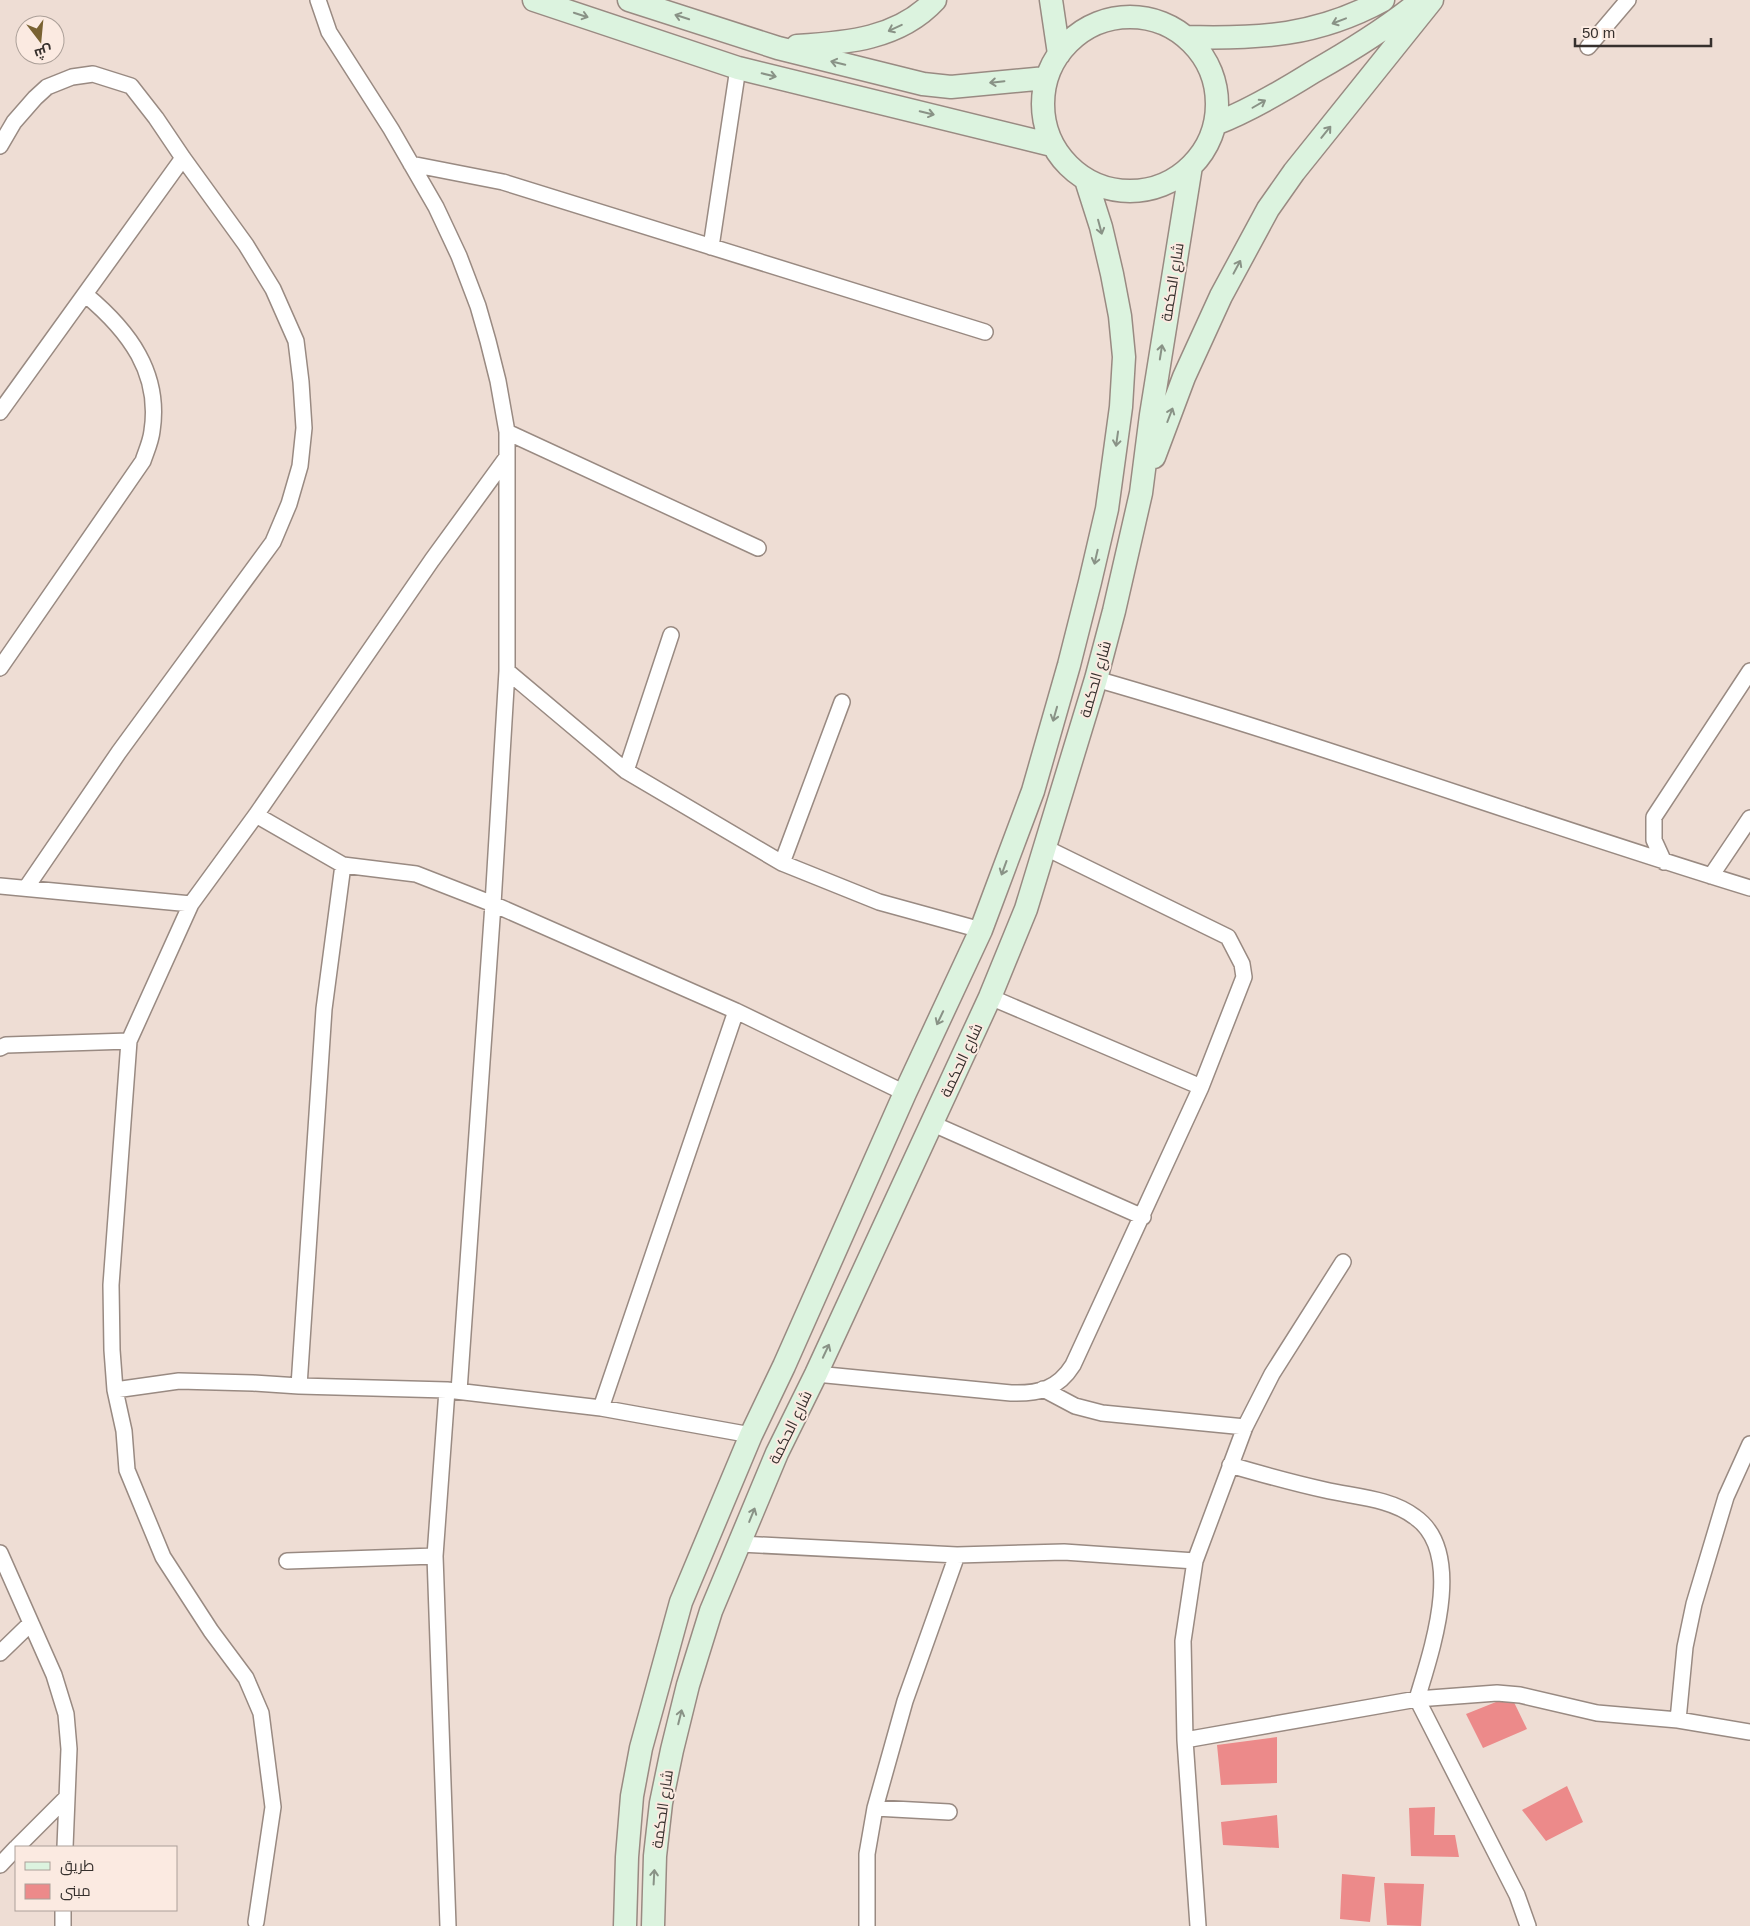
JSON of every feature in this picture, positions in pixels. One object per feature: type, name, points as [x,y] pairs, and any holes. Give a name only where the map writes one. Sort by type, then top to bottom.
[{"type":"street","points":[[318,0],[329,32],[391,129],[436,207],[459,256],[478,306],[498,381],[507,432],[506,671],[493,904],[453,1390],[435,1556],[448,1926]]},
{"type":"street","points":[[534,0],[738,68],[1052,145]]},
{"type":"street","points":[[629,0],[778,48],[923,84],[951,87],[1046,78]]},
{"type":"street","points":[[778,48],[842,43],[866,38],[891,30],[910,20],[935,0]]},
{"type":"street","points":[[1051,0],[1059,54]]},
{"type":"street","points":[[1128,0],[1143,18]]},
{"type":"street","points":[[1186,38],[1240,38],[1288,33],[1328,25],[1360,13],[1383,0]]},
{"type":"street","points":[[1214,124],[1240,114],[1352,50],[1422,0]]},
{"type":"street","points":[[1141,493],[1184,377],[1220,296],[1268,210],[1294,172],[1432,0]]},
{"type":"street","points":[[1588,46],[1628,0]]},
{"type":"street","points":[[1143,18],[1166,25],[1186,38],[1197,49],[1213,77],[1217,108],[1209,139],[1191,166],[1179,176],[1149,189],[1117,190],[1086,180],[1061,158],[1052,145],[1046,130],[1043,114],[1046,78],[1059,54],[1069,42],[1082,32],[1096,24],[1111,19],[1143,18]]},
{"type":"street","points":[[711,247],[738,68]]},
{"type":"street","points":[[0,146],[14,122],[35,98],[47,88],[72,77],[93,74],[131,86],[156,118],[246,245],[273,289],[296,341],[304,428],[300,466],[289,504],[273,542],[119,752],[26,888]]},
{"type":"street","points":[[0,412],[183,158]]},
{"type":"street","points":[[411,164],[502,182],[985,332]]},
{"type":"street","name":"شارع الحكمة","points":[[653,1926],[656,1856],[662,1804],[672,1750],[688,1685],[711,1610],[777,1453],[816,1374],[990,997],[1026,909],[1096,679],[1141,493],[1151,415],[1191,166]]},
{"type":"street","name":"شارع الحكمة","points":[[625,1926],[627,1857],[632,1796],[642,1748],[681,1602],[751,1436],[905,1093],[981,930],[1033,791],[1071,655],[1107,510],[1121,407],[1124,356],[1120,316],[1101,226],[1086,180]]},
{"type":"street","points":[[0,668],[144,461],[152,433],[154,408],[151,384],[141,359],[126,333],[86,295]]},
{"type":"street","points":[[507,432],[758,548]]},
{"type":"street","points":[[256,1922],[273,1807],[261,1713],[246,1678],[211,1631],[164,1557],[127,1470],[124,1431],[114,1390],[111,1285],[129,1041],[191,904],[256,815],[432,560],[507,457]]},
{"type":"street","points":[[626,770],[671,636]]},
{"type":"street","points":[[506,671],[626,770],[782,864],[879,902],[981,930]]},
{"type":"street","points":[[1664,862],[1654,840],[1654,817],[1750,671]]},
{"type":"street","points":[[1096,679],[1205,710],[1664,862],[1750,888]]},
{"type":"street","points":[[782,864],[842,702]]},
{"type":"street","points":[[256,815],[343,865],[416,874],[493,904],[736,1011],[905,1093]]},
{"type":"street","points":[[1711,876],[1750,818]]},
{"type":"street","points":[[816,1374],[1011,1393],[1029,1393],[1055,1386],[1073,1365],[1143,1217],[1201,1087],[1244,977],[1242,964],[1228,937],[1044,847]]},
{"type":"street","points":[[299,1386],[324,1009],[343,865]]},
{"type":"street","points":[[0,886],[191,904]]},
{"type":"street","points":[[990,997],[1201,1087]]},
{"type":"street","points":[[601,1408],[736,1011]]},
{"type":"street","points":[[0,1048],[6,1046],[129,1041]]},
{"type":"street","points":[[931,1123],[1143,1217]]},
{"type":"street","points":[[1198,1926],[1186,1740],[1183,1641],[1195,1561],[1245,1426],[1272,1374],[1342,1262]]},
{"type":"street","points":[[114,1390],[179,1381],[453,1390],[601,1408],[751,1436]]},
{"type":"street","points":[[1043,1390],[1076,1406],[1102,1412],[1245,1426]]},
{"type":"street","points":[[1678,1720],[1685,1648],[1694,1604],[1726,1496],[1750,1444]]},
{"type":"street","points":[[1230,1466],[1382,1502],[1416,1517],[1428,1530],[1436,1546],[1442,1577],[1439,1616],[1432,1649],[1416,1699],[1517,1894],[1528,1926]]},
{"type":"street","points":[[740,1544],[957,1555],[1064,1552],[1195,1561]]},
{"type":"street","points":[[0,1553],[54,1675],[66,1714],[69,1749],[65,1846]]},
{"type":"street","points":[[867,1926],[867,1854],[875,1808],[904,1701],[957,1555]]},
{"type":"street","points":[[287,1561],[435,1556]]},
{"type":"street","points":[[0,1653],[31,1623]]},
{"type":"street","points":[[1186,1740],[1416,1699],[1497,1694],[1514,1694],[1597,1712],[1678,1720],[1750,1732]]},
{"type":"street","points":[[19,1846],[67,1797]]},
{"type":"street","points":[[875,1808],[949,1812]]},
{"type":"street","points":[[0,1865],[15,1850]]},
{"type":"street","points":[[63,1911],[63,1926]]},
{"type":"building","points":[[1511,1696],[1527,1729],[1483,1748],[1466,1714]]},
{"type":"building","points":[[1277,1737],[1277,1783],[1221,1785],[1217,1745]]},
{"type":"building","points":[[1567,1786],[1583,1822],[1546,1841],[1522,1810]]},
{"type":"building","points":[[1435,1807],[1434,1835],[1455,1835],[1459,1857],[1411,1856],[1409,1808]]},
{"type":"building","points":[[1277,1815],[1279,1848],[1223,1845],[1221,1822]]},
{"type":"building","points":[[1342,1874],[1375,1877],[1370,1922],[1340,1919]]},
{"type":"building","points":[[1384,1883],[1424,1884],[1421,1926],[1387,1925]]}]
